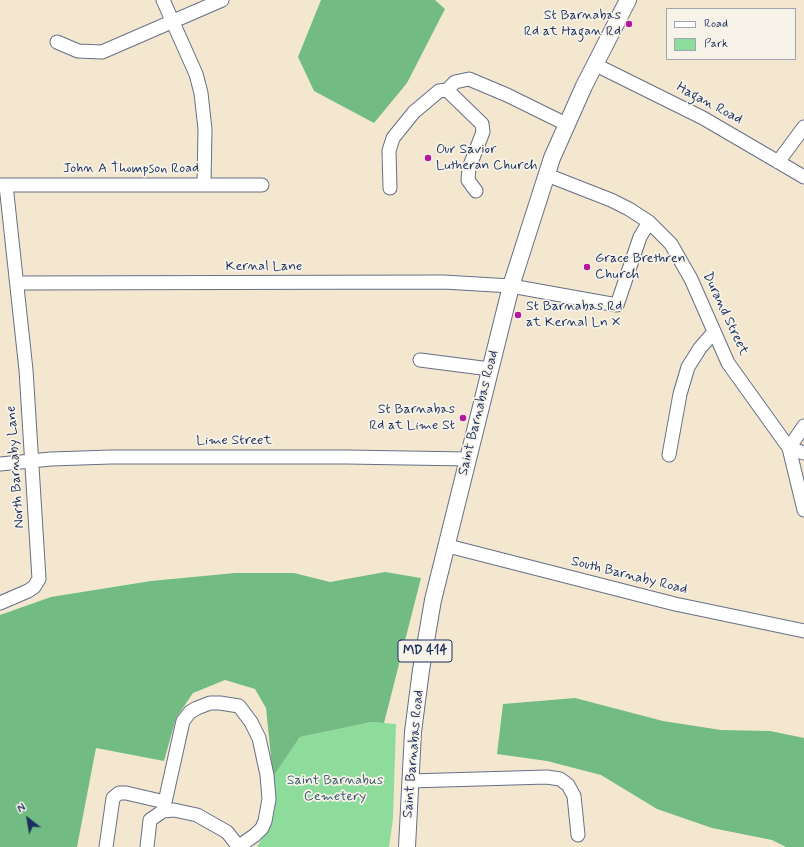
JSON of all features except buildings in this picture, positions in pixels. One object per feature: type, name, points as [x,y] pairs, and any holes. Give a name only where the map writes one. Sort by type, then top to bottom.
[{"type":"main road","name":"Saint Barnabas Road","points":[[408,847],[413,732],[421,670],[434,600],[511,286],[540,191],[552,158],[568,125],[584,86],[628,0]]},
{"type":"street","points":[[163,0],[190,61],[201,92],[205,129],[204,184]]},
{"type":"street","points":[[57,42],[78,51],[102,52],[222,0]]},
{"type":"street","name":"Hagan Road","points":[[596,65],[704,118],[804,177]]},
{"type":"street","points":[[390,188],[389,150],[393,138],[414,112],[439,91],[447,90],[455,82],[469,79],[507,95],[568,125]]},
{"type":"street","points":[[447,90],[482,124],[483,132],[469,168],[468,180],[476,192]]},
{"type":"street","points":[[778,162],[804,127]]},
{"type":"street","name":"Durand Street","points":[[547,175],[611,200],[649,222],[671,244],[682,262],[728,363],[790,448],[803,505]]},
{"type":"street","name":"John A Thompson Road","points":[[3,185],[262,185]]},
{"type":"street","name":"North Barnaby Lane","points":[[0,603],[28,591],[34,587],[39,579],[32,461],[17,283],[3,185]]},
{"type":"street","name":"Kernal Lane","points":[[17,283],[444,282],[511,286],[617,305],[640,237],[649,222]]},
{"type":"street","points":[[670,455],[680,394],[688,367],[700,348],[714,332]]},
{"type":"street","points":[[420,360],[490,369]]},
{"type":"street","points":[[804,426],[790,448],[804,453]]},
{"type":"street","name":"Lime Street","points":[[0,464],[111,457],[346,457],[468,459]]},
{"type":"street","name":"South Barnaby Road","points":[[448,546],[675,604],[804,631]]},
{"type":"street","points":[[106,847],[113,798],[119,793],[126,793],[164,806],[174,810],[197,815],[227,832],[239,847],[255,836],[266,821],[269,799],[265,761],[259,738],[251,722],[239,706],[210,703],[190,712],[183,721],[164,806],[150,820],[147,847]]},
{"type":"street","points":[[410,781],[547,777],[560,779],[568,785],[574,796],[578,834]]},
{"type":"green space","points":[[321,0],[435,0],[445,9],[407,83],[374,123],[314,91],[298,57]]},
{"type":"green space","points":[[385,572],[421,578],[384,723],[372,722],[300,737],[273,777],[266,708],[255,689],[225,680],[193,693],[176,718],[164,761],[96,748],[77,847],[0,847],[0,615],[51,597],[151,581],[235,573],[294,573],[330,582]]},
{"type":"green space","points":[[575,698],[663,721],[721,730],[770,731],[804,738],[804,847],[786,847],[772,840],[712,828],[657,809],[601,775],[547,761],[497,754],[503,704]]},
{"type":"green space","name":"Saint Barnabus Cemetery","points":[[372,722],[396,724],[393,819],[389,847],[257,847],[272,821],[273,777],[300,737]]},
{"type":"place","name":"St Barnabas Rd at Hagan Rd","points":[[629,24]]},
{"type":"place","name":"Our Savior Lutheran Church","points":[[428,158]]},
{"type":"place","name":"Grace Brethren Church","points":[[587,267]]},
{"type":"place","name":"St Barnabas Rd at Kernal Ln X","points":[[518,315]]},
{"type":"place","name":"St Barnabas Rd at Lime St","points":[[463,418]]}]
